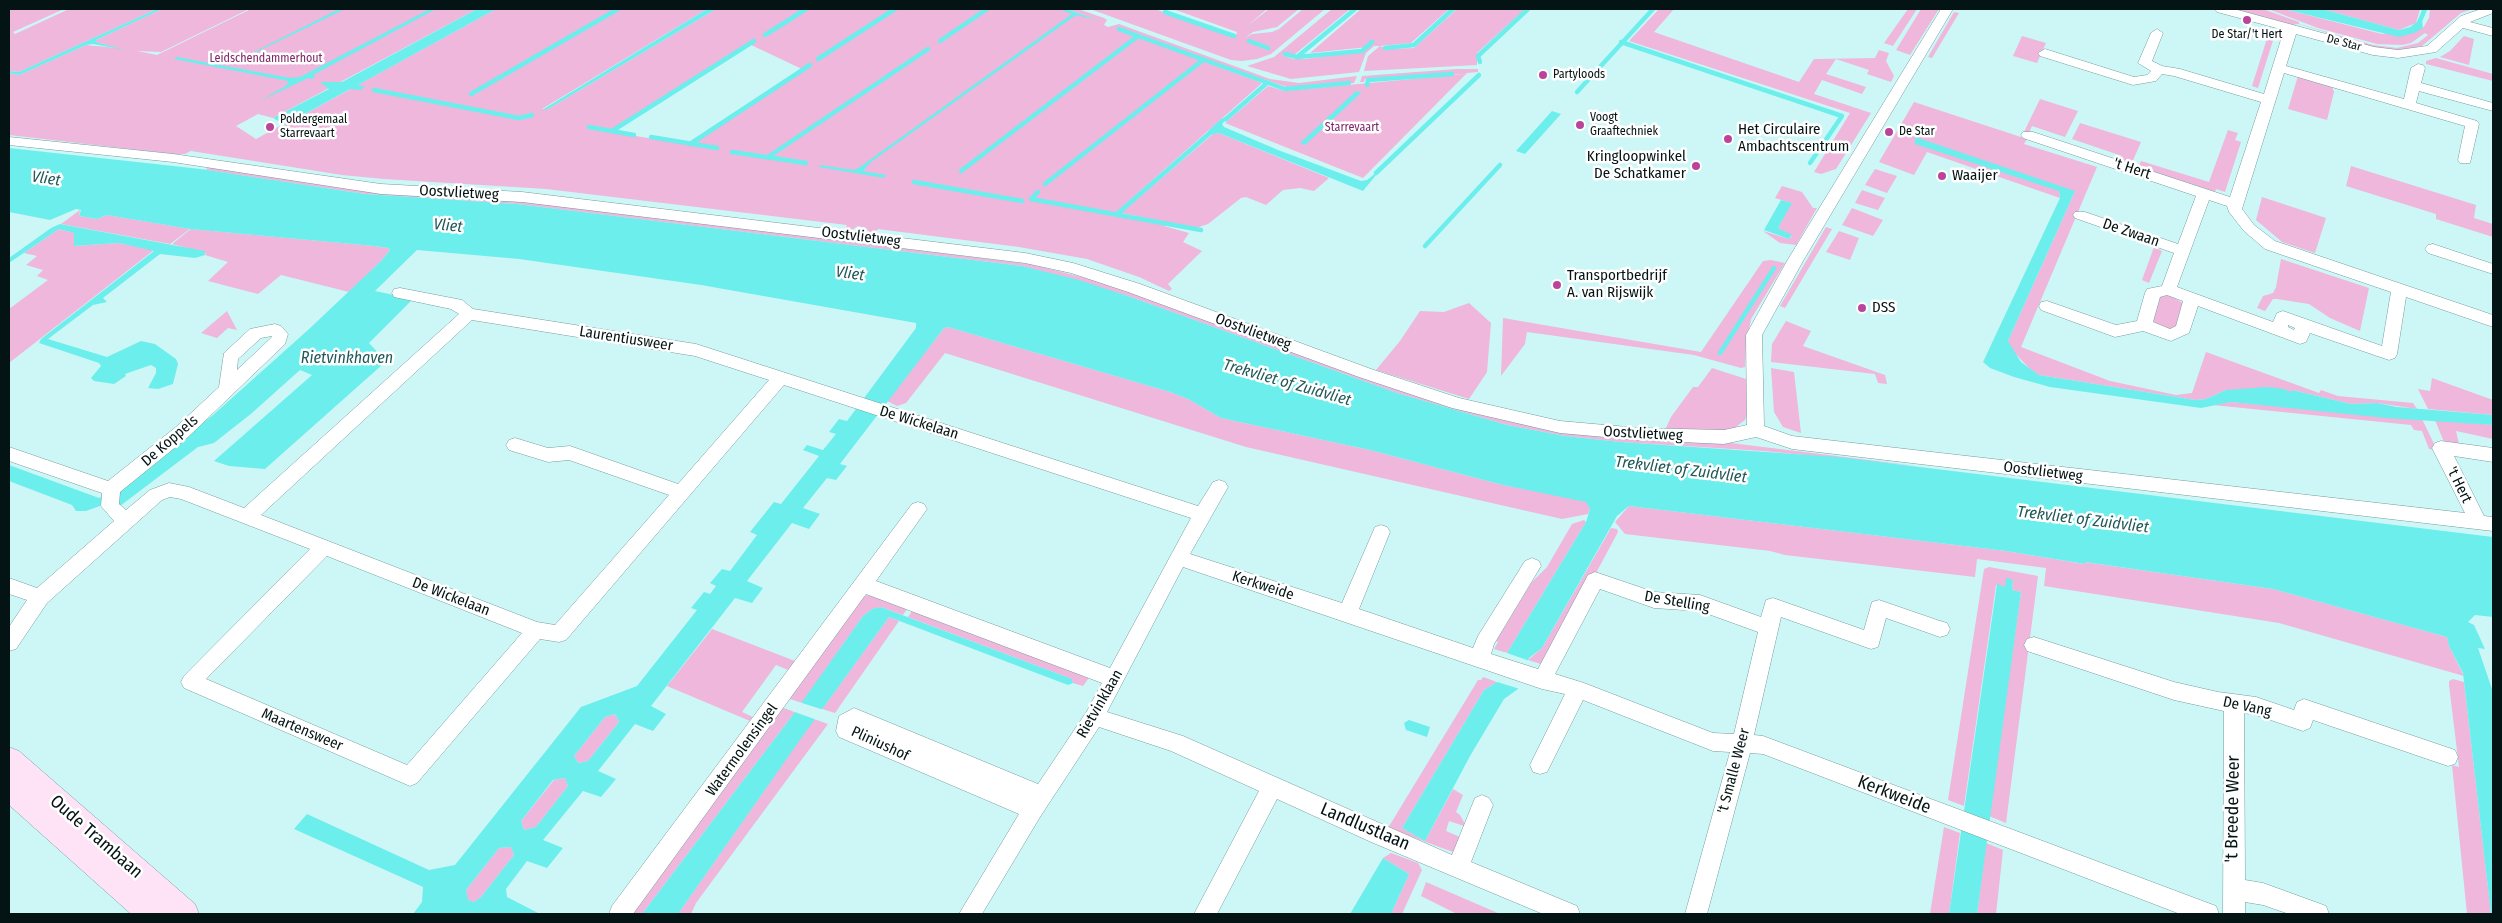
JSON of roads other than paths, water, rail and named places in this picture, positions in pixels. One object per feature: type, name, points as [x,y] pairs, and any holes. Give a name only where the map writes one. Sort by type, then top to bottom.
[{"type":"street","points":[[1756,430],[1754,335],[1795,261],[1948,9]]},
{"type":"street","name":"De Star","points":[[2221,9],[2373,51],[2404,54],[2431,49],[2460,23],[2472,15],[2492,9]]},
{"type":"street","points":[[2460,23],[2493,32]]},
{"type":"street","points":[[2291,29],[2234,209],[2239,217],[2270,245],[2493,321]]},
{"type":"street","points":[[2157,33],[2145,63],[2159,70],[2174,72],[2269,100]]},
{"type":"street","points":[[2045,53],[2133,81],[2151,78],[2159,70]]},
{"type":"street","points":[[2279,68],[2472,124],[2465,160]]},
{"type":"street","points":[[2409,105],[2418,68]]},
{"type":"street","points":[[2414,85],[2493,107]]},
{"type":"street","name":"'t Hert","points":[[2028,135],[2236,204]]},
{"type":"street","name":"Oostvlietweg","points":[[9,141],[172,158],[381,189],[522,197],[1025,258],[1073,268],[1134,288],[1365,373],[1471,408],[1560,427],[1594,431],[1724,437],[1756,430],[1792,442],[2485,523]]},
{"type":"street","points":[[2168,290],[2204,193]]},
{"type":"street","name":"De Zwaan","points":[[2080,216],[2183,250]]},
{"type":"street","points":[[2433,249],[2493,268]]},
{"type":"street","points":[[2144,325],[2153,293],[2168,290],[2300,338],[2304,324],[2389,354],[2399,289]]},
{"type":"street","name":"Laurentiusweer","points":[[400,293],[456,304],[469,314],[696,350],[781,377]]},
{"type":"street","points":[[2047,306],[2115,331],[2144,325],[2171,335],[2182,329],[2192,298]]},
{"type":"street","points":[[245,518],[469,314]]},
{"type":"street","name":"De Wickelaan","points":[[127,522],[156,495],[169,490],[182,492],[536,630],[558,634],[781,377],[858,404],[1202,514]]},
{"type":"street","name":"De Koppels","points":[[111,496],[227,390]]},
{"type":"street","points":[[515,445],[548,455],[570,453],[681,492]]},
{"type":"street","name":"'t Hert","points":[[2485,523],[2441,448],[2493,455]]},
{"type":"street","points":[[9,454],[111,496],[127,522],[40,598],[9,644]]},
{"type":"street","name":"Rietvinklaan","points":[[970,914],[1038,803],[1094,717],[1202,514],[1219,487]]},
{"type":"street","name":"Watermolensingel","points":[[620,914],[918,509]]},
{"type":"street","points":[[1348,613],[1381,532]]},
{"type":"street","name":"Maartensweer","points":[[324,547],[191,682],[410,776],[536,630]]},
{"type":"street","name":"Kerkweide","points":[[1179,558],[1348,613],[1535,678],[1577,689],[1713,742],[1763,745],[2208,914]]},
{"type":"street","points":[[1480,658],[1485,642],[1532,566]]},
{"type":"street","name":"De Stelling","points":[[1535,678],[1595,580],[1654,600],[1700,603],[1769,628]]},
{"type":"street","points":[[862,584],[1115,679]]},
{"type":"street","points":[[9,586],[40,598]]},
{"type":"street","points":[[1769,628],[1774,606],[1871,641],[1879,608],[1940,629]]},
{"type":"street","name":"'t Smalle Weer","points":[[1696,914],[1742,744],[1769,628]]},
{"type":"street","name":"De Vang","points":[[2034,645],[2174,691],[2256,706],[2303,722],[2304,708],[2448,757]]},
{"type":"street","points":[[1540,765],[1572,704],[1577,689]]},
{"type":"street","name":"'t Breede Weer","points":[[2234,703],[2232,890],[2234,914]]},
{"type":"street","name":"Pliniushof","points":[[854,717],[1038,803],[846,731],[846,722],[854,717]]},
{"type":"street","name":"Landlustlaan","points":[[1094,717],[1176,743],[1379,835],[1569,914]]},
{"type":"street","name":"Oude Trambaan","points":[[9,760],[184,914]]},
{"type":"street","points":[[1205,914],[1273,786]]},
{"type":"street","name":"Oude Trambaan","points":[[9,787],[153,914]]},
{"type":"street","points":[[1458,867],[1482,805]]},
{"type":"street","points":[[2232,890],[2264,894],[2318,914]]},
{"type":"water","points":[[157,9],[162,9],[96,40],[96,42],[125,50],[93,44],[86,45],[19,75],[9,73],[9,71],[19,72]]},
{"type":"water","points":[[339,9],[345,9],[246,57],[246,56]]},
{"type":"water","points":[[430,9],[436,9],[313,75],[315,77],[308,78],[260,101],[287,85],[288,81],[174,59],[177,57],[290,78],[300,77]]},
{"type":"water","points":[[477,9],[496,9],[358,85],[365,87],[360,90],[350,89],[285,125],[273,118],[329,89],[320,82],[342,82]]},
{"type":"water","points":[[707,9],[716,9],[548,109],[542,110]]},
{"type":"water","points":[[1059,9],[1067,9],[1097,20],[1076,15],[871,162],[863,171],[886,175],[884,178],[819,167],[820,165],[854,170],[860,167],[1072,14]]},
{"type":"water","points":[[2284,9],[2322,9],[2399,30],[2410,27],[2422,18],[2423,28],[2414,33],[2399,37]]},
{"type":"water","points":[[1356,91],[1361,93],[1305,145],[1300,143]]},
{"type":"water","points":[[1552,111],[1561,114],[1525,154],[1516,151]]},
{"type":"water","points":[[1232,114],[1222,124],[1224,127],[1278,150],[1361,181],[1367,180],[1381,169],[1363,191],[1219,133],[1206,136],[1209,130],[1221,119]]},
{"type":"water","points":[[1915,137],[2075,191],[2008,341],[2021,362],[2039,375],[2195,400],[2206,399],[2226,390],[2268,387],[2291,392],[2292,390],[2351,404],[2377,403],[2397,407],[2493,415],[2493,425],[2386,418],[2231,402],[2201,408],[2050,387],[1990,368],[1983,362],[2060,198],[2059,191],[1915,144]]},
{"type":"water","points":[[9,148],[201,169],[365,194],[517,204],[1022,266],[1079,280],[1128,296],[1397,393],[1507,425],[1565,436],[1621,442],[1838,457],[2493,537],[2493,617],[2475,615],[2468,622],[2474,625],[2485,649],[2478,648],[2493,692],[2493,914],[2491,914],[2463,673],[2449,646],[2447,637],[2273,589],[2085,562],[2085,564],[2006,551],[1629,506],[1617,516],[1542,648],[1529,658],[1518,689],[1504,699],[1470,756],[1425,841],[1402,828],[1484,690],[1497,682],[1507,653],[1586,522],[1590,509],[1586,502],[1503,485],[1370,450],[1221,418],[1188,399],[1170,392],[948,327],[944,328],[840,464],[847,466],[836,480],[827,478],[803,508],[820,514],[809,529],[792,523],[747,581],[763,588],[752,603],[735,598],[651,706],[666,714],[653,731],[635,724],[598,771],[616,779],[601,797],[583,791],[543,840],[563,848],[547,868],[527,861],[506,889],[507,897],[540,914],[413,914],[422,902],[423,887],[294,829],[307,814],[429,870],[455,865],[581,707],[637,686],[697,610],[691,608],[704,592],[710,594],[716,586],[710,583],[722,569],[730,571],[757,535],[750,532],[774,502],[781,504],[819,456],[803,450],[807,445],[823,450],[836,434],[829,432],[839,419],[847,421],[916,328],[916,323],[701,285],[519,259],[417,250],[375,291],[413,299],[369,343],[384,359],[382,365],[265,469],[229,466],[214,461],[312,375],[300,370],[252,413],[214,443],[198,447],[120,506],[116,495],[122,487],[213,415],[308,330],[381,261],[390,250],[374,246],[190,229],[107,215],[97,219],[79,216],[81,210],[76,209],[50,220],[9,212]],"holes":[[[615,714],[619,722],[588,761],[578,763],[574,756],[605,717]],[[565,778],[568,786],[536,827],[524,830],[521,821],[553,780]],[[511,847],[514,855],[481,897],[474,902],[468,900],[466,890],[499,848]]]},
{"type":"water","points":[[1781,200],[1792,203],[1778,228],[1792,235],[1789,239],[1764,230]]},
{"type":"water","points":[[60,224],[205,251],[205,255],[195,258],[160,254],[103,298],[107,302],[93,305],[48,339],[107,357],[141,341],[155,344],[176,359],[178,364],[173,384],[158,389],[148,388],[156,373],[156,368],[151,365],[125,374],[126,376],[114,384],[94,381],[91,378],[101,366],[99,363],[39,343],[41,339],[154,251],[119,243],[74,246],[74,233],[59,229],[9,263],[9,258],[51,228]]},
{"type":"water","points":[[9,465],[99,498],[104,495],[100,506],[86,511],[76,511],[72,505],[9,481]]},
{"type":"water","points":[[2006,578],[2013,580],[2012,590],[2021,592],[1977,914],[1949,914],[1997,584],[2005,587]]},
{"type":"water","points":[[881,607],[1072,679],[1073,683],[1068,685],[889,617],[678,914],[642,914],[792,716],[863,616],[872,609]]},
{"type":"water","points":[[1409,720],[1430,727],[1427,737],[1406,730],[1404,723]]},
{"type":"water","points":[[1383,858],[1409,874],[1391,914],[1350,914]]},
{"type":"waterway","points":[[471,94],[618,9]]},
{"type":"waterway","points":[[765,35],[806,9]]},
{"type":"waterway","points":[[818,59],[895,9]]},
{"type":"waterway","points":[[940,41],[987,9]]},
{"type":"waterway","points":[[1297,57],[1355,9]]},
{"type":"waterway","points":[[1385,48],[1414,45],[1453,9]]},
{"type":"waterway","points":[[1480,62],[1478,56],[1528,9]]},
{"type":"waterway","points":[[1622,42],[1653,9]]},
{"type":"waterway","points":[[2419,23],[2425,9]]},
{"type":"waterway","points":[[1165,12],[1234,36]]},
{"type":"waterway","points":[[1119,29],[1285,89],[1349,83]]},
{"type":"waterway","points":[[961,171],[1138,36]]},
{"type":"waterway","points":[[612,131],[754,41]]},
{"type":"waterway","points":[[1249,41],[1268,48]]},
{"type":"waterway","points":[[1297,57],[1362,51],[1372,42]]},
{"type":"waterway","points":[[1577,92],[1622,42]]},
{"type":"waterway","points":[[1622,42],[1842,116],[1810,163]]},
{"type":"waterway","points":[[768,157],[928,49]]},
{"type":"waterway","points":[[1285,54],[1297,57]]},
{"type":"waterway","points":[[1045,184],[1203,60]]},
{"type":"waterway","points":[[691,144],[810,65]]},
{"type":"waterway","points":[[1367,85],[1368,80],[1452,74]]},
{"type":"waterway","points":[[1376,173],[1479,75]]},
{"type":"waterway","points":[[1226,119],[1267,83]]},
{"type":"waterway","points":[[374,90],[519,118],[532,115]]},
{"type":"waterway","points":[[589,127],[634,135]]},
{"type":"waterway","points":[[1116,215],[1211,132]]},
{"type":"waterway","points":[[651,137],[691,144]]},
{"type":"waterway","points":[[691,144],[717,148]]},
{"type":"waterway","points":[[732,152],[806,163]]},
{"type":"waterway","points":[[1425,246],[1500,165]]},
{"type":"waterway","points":[[914,182],[1022,201]]},
{"type":"waterway","points":[[1038,192],[1031,199],[1116,215]]},
{"type":"waterway","points":[[1116,215],[1201,230]]},
{"type":"waterway","points":[[1720,353],[1774,268]]},
{"type":"place","name":"De Star/'t Hert","points":[[2247,20]]},
{"type":"place","name":"Partyloods","points":[[1543,75]]},
{"type":"place","name":"Voogt Graaftechniek","points":[[1580,125]]},
{"type":"place","name":"Poldergemaal Starrevaart","points":[[270,127]]},
{"type":"place","name":"De Star","points":[[1889,132]]},
{"type":"place","name":"Het Circulaire Ambachtscentrum","points":[[1728,139]]},
{"type":"place","name":"Kringloopwinkel De Schatkamer","points":[[1696,166]]},
{"type":"place","name":"Waaijer","points":[[1942,176]]},
{"type":"place","name":"Transportbedrijf A. van Rijswijk","points":[[1557,285]]},
{"type":"place","name":"DSS","points":[[1862,308]]},
{"type":"park label","name":"Leidschendammerhout","points":[[266,59]]},
{"type":"park label","name":"Starrevaart","points":[[1352,128]]},
{"type":"water label","name":"Vliet","points":[[46,179]]},
{"type":"water label","name":"Vliet","points":[[448,226]]},
{"type":"water label","name":"Vliet","points":[[850,274]]},
{"type":"water label","name":"Rietvinkhaven","points":[[347,359]]},
{"type":"water label","name":"Trekvliet of Zuidvliet","points":[[1287,383]]},
{"type":"water label","name":"Trekvliet of Zuidvliet","points":[[1681,470]]},
{"type":"water label","name":"Trekvliet of Zuidvliet","points":[[2083,520]]}]
